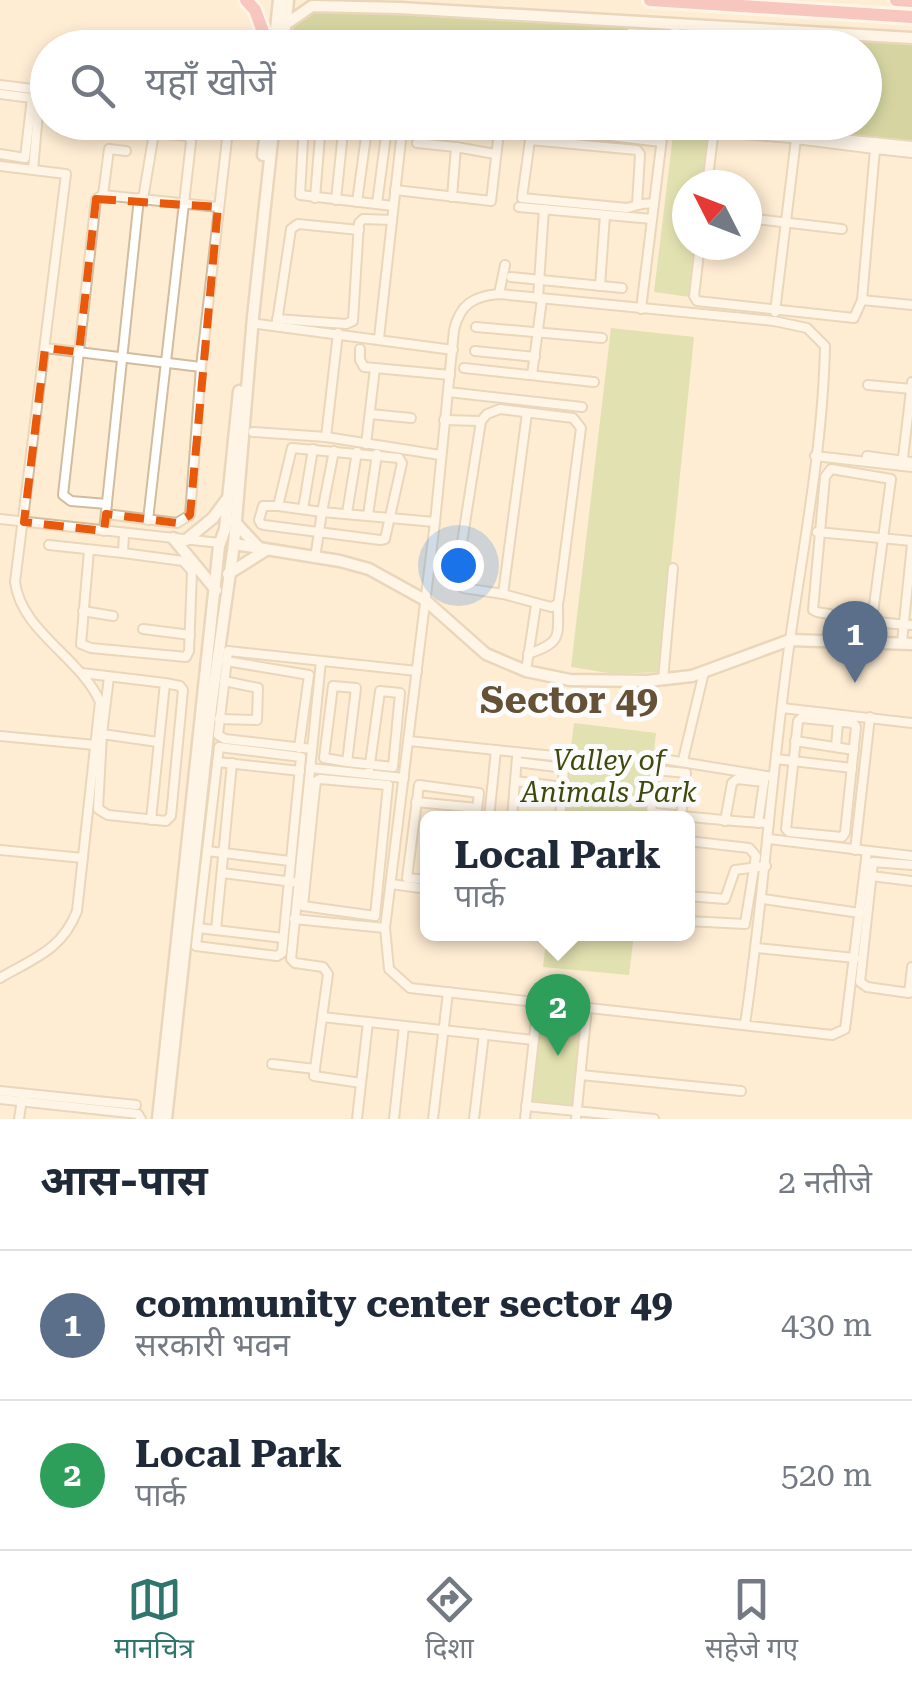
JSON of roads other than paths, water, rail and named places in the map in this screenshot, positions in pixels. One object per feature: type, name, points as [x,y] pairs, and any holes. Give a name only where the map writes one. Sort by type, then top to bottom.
[{"type":"highway","points":[[246,0],[263,30]]},
{"type":"highway","points":[[650,0],[912,17]]},
{"type":"highway","points":[[896,0],[912,1]]},
{"type":"main road","points":[[275,30],[280,0]]},
{"type":"main road","points":[[286,30],[288,0]]},
{"type":"main road","points":[[286,24],[315,3],[395,4],[777,30]]},
{"type":"main road","points":[[882,36],[912,38]]},
{"type":"main road","points":[[166,1119],[228,574],[228,497],[268,140]]},
{"type":"main road","points":[[158,1119],[216,590],[234,521],[268,140]]},
{"type":"main road","points":[[186,540],[213,518],[228,497]]},
{"type":"main road","points":[[234,521],[263,549]]},
{"type":"main road","points":[[172,538],[216,590]]},
{"type":"main road","points":[[226,545],[368,570],[425,600],[486,654],[526,671],[599,683],[662,680],[704,672],[790,640],[907,643]]},
{"type":"main road","points":[[228,574],[263,549]]},
{"type":"street","points":[[675,30],[676,24]]},
{"type":"street","points":[[0,85],[30,88]]},
{"type":"street","points":[[0,94],[30,98]]},
{"type":"street","points":[[0,154],[25,158],[30,115]]},
{"type":"street","points":[[33,170],[37,140]]},
{"type":"street","points":[[104,531],[121,357],[150,140]]},
{"type":"street","points":[[148,520],[190,140]]},
{"type":"street","points":[[218,207],[103,194],[96,199],[63,494],[72,501],[177,524],[190,516],[201,367],[226,140]]},
{"type":"street","points":[[302,140],[298,192],[314,198],[394,206]]},
{"type":"street","points":[[314,198],[320,140]]},
{"type":"street","points":[[357,202],[366,140]]},
{"type":"street","points":[[378,204],[386,140]]},
{"type":"street","points":[[379,338],[401,140]]},
{"type":"street","points":[[395,190],[491,201],[495,140]]},
{"type":"street","points":[[637,205],[637,150],[530,140],[522,198],[627,208],[637,205],[642,202],[653,204]]},
{"type":"street","points":[[642,310],[661,142],[644,140]]},
{"type":"street","points":[[709,170],[713,140]]},
{"type":"street","points":[[775,316],[796,140]]},
{"type":"street","points":[[816,140],[912,149]]},
{"type":"street","points":[[836,140],[875,146]]},
{"type":"street","points":[[336,200],[342,142]]},
{"type":"street","points":[[418,143],[495,154]]},
{"type":"street","points":[[867,851],[845,1029],[841,1032],[821,1035],[410,988],[396,979],[387,961],[386,928],[454,330],[462,310],[478,296],[499,294],[642,310],[852,319],[862,300],[875,146]]},
{"type":"street","points":[[452,197],[456,147]]},
{"type":"street","points":[[103,194],[110,149],[126,151]]},
{"type":"street","points":[[0,166],[66,174],[15,582],[20,604],[100,702],[77,912],[58,944],[0,978]]},
{"type":"street","points":[[518,207],[652,219]]},
{"type":"street","points":[[532,375],[538,334],[544,209]]},
{"type":"street","points":[[600,286],[606,215]]},
{"type":"street","points":[[258,324],[353,321],[359,223],[364,219],[392,220]]},
{"type":"street","points":[[762,220],[842,229]]},
{"type":"street","points":[[277,323],[291,228],[298,224],[359,230]]},
{"type":"street","points":[[698,260],[694,296],[697,301],[775,316],[808,328],[825,346],[808,531],[790,640],[763,900],[745,1024]]},
{"type":"street","points":[[499,294],[505,266]]},
{"type":"street","points":[[512,278],[622,288]]},
{"type":"street","points":[[862,300],[912,305]]},
{"type":"street","points":[[277,323],[453,350]]},
{"type":"street","points":[[476,327],[602,338]]},
{"type":"street","points":[[326,437],[338,333]]},
{"type":"street","points":[[45,348],[201,367]]},
{"type":"street","points":[[360,349],[361,364],[374,368],[450,376]]},
{"type":"street","points":[[475,350],[535,357]]},
{"type":"street","points":[[366,444],[374,368]]},
{"type":"street","points":[[464,368],[594,382]]},
{"type":"street","points":[[868,384],[912,386],[907,464]]},
{"type":"street","points":[[448,392],[582,408]]},
{"type":"street","points":[[528,654],[554,642],[558,636],[558,604],[580,428],[573,418],[500,409],[486,414],[482,421],[456,581],[463,588],[503,594],[536,605],[558,604]]},
{"type":"street","points":[[370,414],[411,418]]},
{"type":"street","points":[[503,594],[526,414]]},
{"type":"street","points":[[444,420],[482,421]]},
{"type":"street","points":[[253,432],[326,437],[440,455]]},
{"type":"street","points":[[278,506],[289,452],[295,448],[377,454],[396,456],[402,463],[392,516],[385,539],[261,524],[264,504],[278,506],[303,509],[322,512],[392,516],[435,522]]},
{"type":"street","points":[[303,509],[313,449]]},
{"type":"street","points":[[315,558],[334,450]]},
{"type":"street","points":[[347,514],[357,452]]},
{"type":"street","points":[[368,515],[377,454]]},
{"type":"street","points":[[815,456],[907,464]]},
{"type":"street","points":[[867,456],[907,464]]},
{"type":"street","points":[[872,620],[891,479],[828,470],[813,610],[872,620],[908,625]]},
{"type":"street","points":[[0,519],[226,545]]},
{"type":"street","points":[[808,531],[912,542],[907,643]]},
{"type":"street","points":[[122,554],[124,533]]},
{"type":"street","points":[[49,546],[89,550],[122,554],[183,560],[194,575],[188,654],[180,658],[84,646],[80,638],[89,550]]},
{"type":"street","points":[[662,680],[673,568]]},
{"type":"street","points":[[526,671],[536,605]]},
{"type":"street","points":[[84,612],[112,616]]},
{"type":"street","points":[[143,629],[190,635]]},
{"type":"street","points":[[312,749],[220,738],[228,651],[417,671]]},
{"type":"street","points":[[226,661],[309,675],[300,748]]},
{"type":"street","points":[[321,661],[310,770],[293,882],[283,938],[282,953],[277,956],[196,946],[219,747],[301,757],[290,861],[293,882],[294,918],[292,962],[323,967],[328,974],[316,1078],[361,1083]]},
{"type":"street","points":[[682,760],[704,672]]},
{"type":"street","points":[[80,673],[109,676],[182,687],[170,816],[166,821],[108,815],[98,809],[109,676]]},
{"type":"street","points":[[219,719],[257,720],[258,688],[224,681]]},
{"type":"street","points":[[151,820],[164,684]]},
{"type":"street","points":[[348,762],[356,688],[333,686],[324,758],[404,778]]},
{"type":"street","points":[[217,762],[299,771],[369,769],[393,767],[400,693],[380,692],[369,769]]},
{"type":"street","points":[[782,708],[912,723]]},
{"type":"street","points":[[800,718],[818,720],[856,727],[846,833],[842,837],[786,829],[800,718]]},
{"type":"street","points":[[855,850],[870,718]]},
{"type":"street","points":[[817,744],[818,720]]},
{"type":"street","points":[[836,747],[838,722]]},
{"type":"street","points":[[102,734],[158,742]]},
{"type":"street","points":[[0,736],[95,746]]},
{"type":"street","points":[[408,741],[496,750],[561,766],[566,771],[561,811]]},
{"type":"street","points":[[796,741],[854,750]]},
{"type":"street","points":[[490,811],[496,750]]},
{"type":"street","points":[[517,757],[564,757]]},
{"type":"street","points":[[513,811],[517,757]]},
{"type":"street","points":[[656,758],[773,776]]},
{"type":"street","points":[[776,759],[852,768]]},
{"type":"street","points":[[216,930],[232,763]]},
{"type":"street","points":[[655,811],[650,810],[655,770],[686,773],[682,811]]},
{"type":"street","points":[[725,821],[732,783],[737,778],[764,782],[758,823]]},
{"type":"street","points":[[320,779],[384,784],[390,789],[387,812],[375,916],[306,908],[302,902],[316,782],[320,779]]},
{"type":"street","points":[[516,781],[564,787]]},
{"type":"street","points":[[420,879],[406,878],[419,785],[479,794],[477,811]]},
{"type":"street","points":[[402,800],[477,808]]},
{"type":"street","points":[[453,811],[454,805]]},
{"type":"street","points":[[387,812],[400,813]]},
{"type":"street","points":[[695,818],[769,823]]},
{"type":"street","points":[[769,839],[912,856]]},
{"type":"street","points":[[695,842],[749,848],[756,853],[745,924],[695,922]]},
{"type":"street","points":[[0,850],[83,858]]},
{"type":"street","points":[[207,851],[290,861]]},
{"type":"street","points":[[912,864],[873,862],[860,982],[867,987],[911,993],[912,967]]},
{"type":"street","points":[[695,897],[725,899],[735,870],[766,866]]},
{"type":"street","points":[[222,873],[293,882]]},
{"type":"street","points":[[871,876],[912,881]]},
{"type":"street","points":[[391,884],[420,888]]},
{"type":"street","points":[[705,923],[706,898]]},
{"type":"street","points":[[763,900],[860,913]]},
{"type":"street","points":[[294,918],[386,928]]},
{"type":"street","points":[[198,928],[283,938]]},
{"type":"street","points":[[757,948],[855,958]]},
{"type":"street","points":[[434,1119],[448,992]]},
{"type":"street","points":[[525,1119],[538,1003]]},
{"type":"street","points":[[577,1115],[587,1008]]},
{"type":"street","points":[[322,1017],[534,1040]]},
{"type":"street","points":[[357,1119],[368,1022]]},
{"type":"street","points":[[394,1119],[404,1026]]},
{"type":"street","points":[[474,1119],[484,1034]]},
{"type":"street","points":[[272,1064],[315,1069]]},
{"type":"street","points":[[581,1075],[740,1090]]},
{"type":"street","points":[[0,1114],[1,1097],[136,1106]]},
{"type":"street","points":[[23,1098],[99,1108],[125,1116],[138,1114],[142,1119]]},
{"type":"street","points":[[20,1119],[23,1098]]},
{"type":"street","points":[[78,1119],[79,1106]]},
{"type":"street","points":[[526,1106],[577,1115],[654,1119]]},
{"type":"street","points":[[98,1119],[99,1108]]},
{"type":"place","name":"community center sector 49","points":[[855,683]]},
{"type":"place","name":"Local Park","points":[[558,1056]]},
{"type":"district","name":"Sector 49","points":[[569,700]]},
{"type":"park label","name":"Valley of Animals Park","points":[[609,776]]}]
